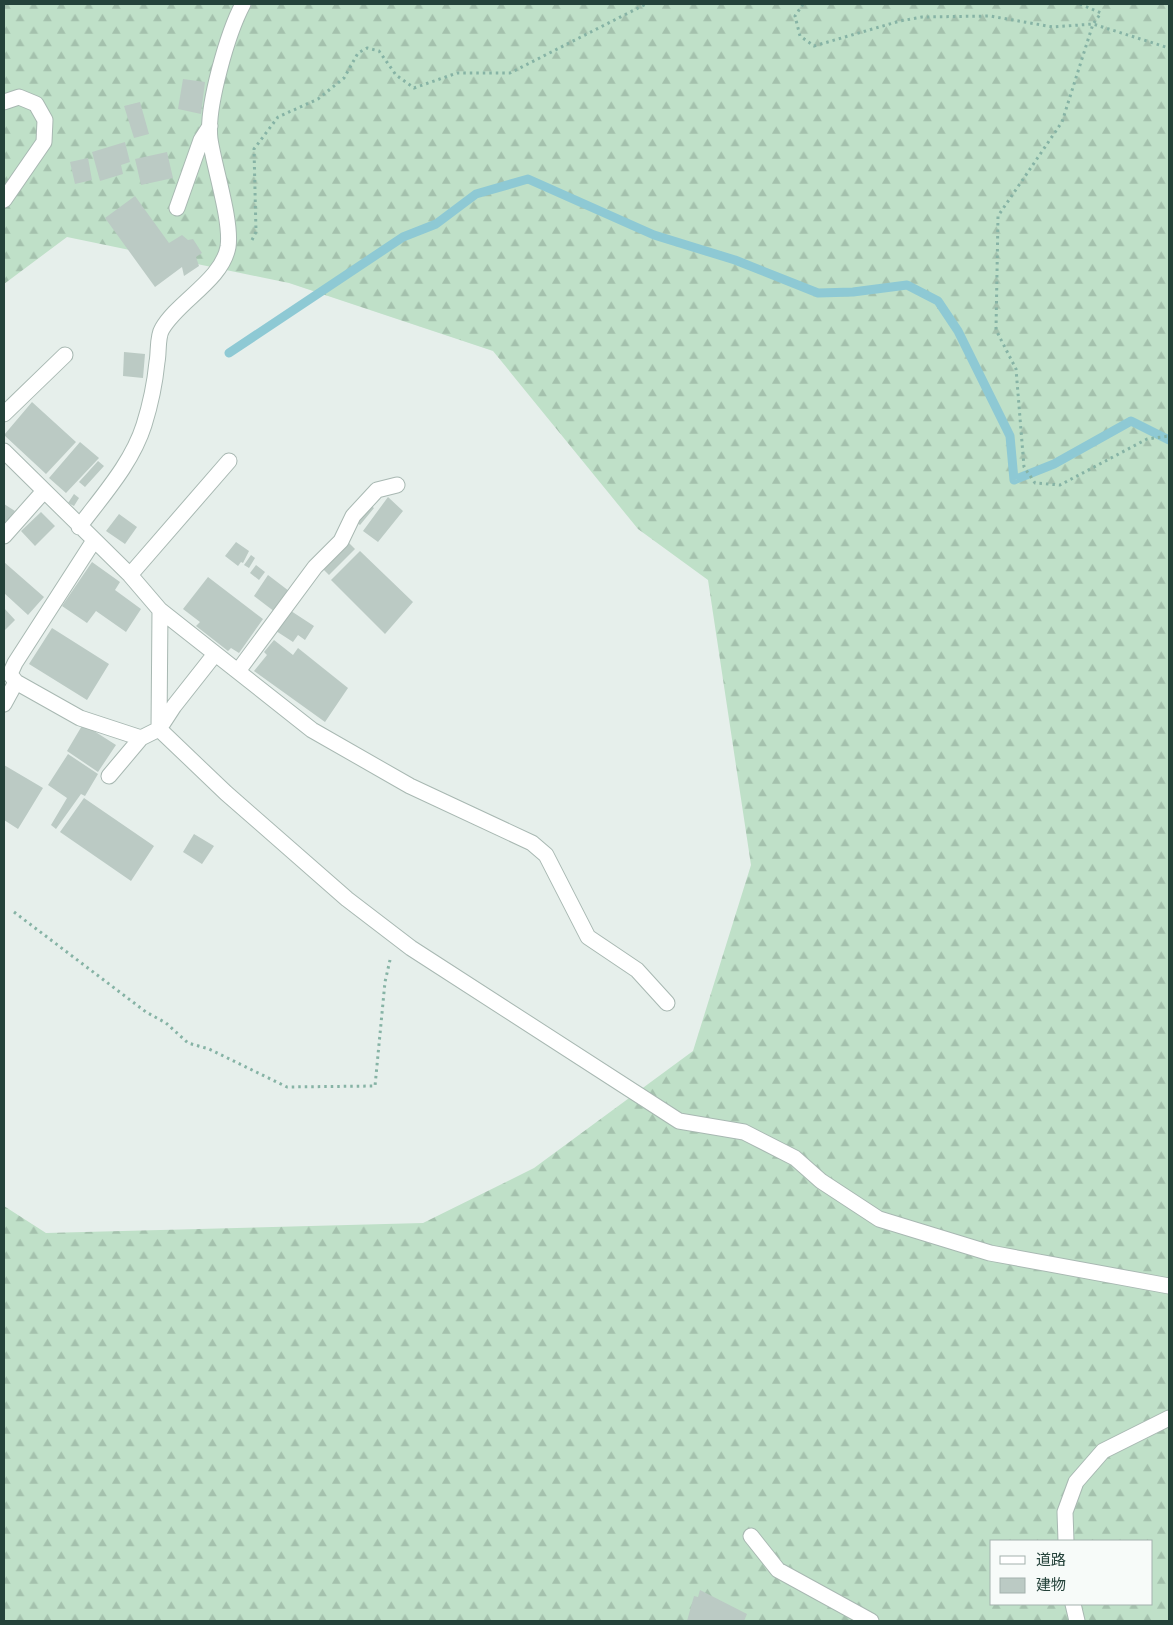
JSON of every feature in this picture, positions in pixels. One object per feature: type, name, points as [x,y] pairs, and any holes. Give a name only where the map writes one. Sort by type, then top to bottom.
[{"type":"street","points":[[79,526],[124,467],[144,426],[157,365],[161,330],[206,282],[218,267],[228,248],[227,227],[210,136],[214,96],[234,20],[243,4]]},
{"type":"street","points":[[4,102],[19,96],[36,104],[45,120],[44,142],[4,200]]},
{"type":"street","points":[[177,208],[201,140],[211,125]]},
{"type":"street","points":[[4,414],[65,355]]},
{"type":"street","points":[[4,451],[130,576],[160,610],[312,730],[410,786],[532,842],[546,855],[588,937],[636,970],[667,1003]]},
{"type":"street","points":[[130,576],[229,461]]},
{"type":"street","points":[[238,671],[315,568],[341,541],[353,516],[377,490],[397,485]]},
{"type":"street","points":[[4,536],[44,491]]},
{"type":"street","points":[[94,542],[9,658],[10,674],[16,682],[80,718],[141,738]]},
{"type":"street","points":[[160,610],[160,729],[226,792],[347,899],[396,936],[679,1120],[744,1132],[795,1158],[821,1181],[879,1219],[990,1253],[1169,1286]]},
{"type":"street","points":[[109,776],[141,738],[160,729],[174,706],[215,654]]},
{"type":"street","points":[[4,704],[16,682]]},
{"type":"street","points":[[1066,1540],[1065,1512],[1076,1482],[1103,1451],[1169,1418]]},
{"type":"street","points":[[752,1536],[778,1570],[871,1621]]},
{"type":"street","points":[[1073,1605],[1077,1621]]},
{"type":"path","points":[[251,241],[256,232],[254,149],[278,117],[318,99],[344,78],[358,53],[367,48],[379,51],[396,75],[414,88],[457,73],[510,73],[646,4]]},
{"type":"path","points":[[803,4],[795,16],[800,36],[814,46],[900,21],[922,17],[990,16],[1053,27],[1093,24],[1169,48]]},
{"type":"path","points":[[1080,4],[1101,13],[1093,24],[1062,122],[998,216],[996,330],[1016,369],[1024,467],[1035,483],[1060,486],[1147,438],[1169,436]]},
{"type":"path","points":[[14,912],[146,1012],[166,1023],[188,1043],[209,1049],[287,1087],[375,1086],[385,982],[396,936]]},
{"type":"green space","points":[[4,4],[1169,4],[1169,1621],[4,1621],[4,1206],[46,1233],[423,1223],[534,1168],[693,1051],[751,865],[708,580],[638,529],[493,351],[289,283],[67,237],[4,284]]},
{"type":"building","points":[[183,79],[205,82],[201,114],[178,109]]},
{"type":"building","points":[[140,102],[149,134],[134,138],[124,106]]},
{"type":"building","points":[[125,142],[130,162],[121,165],[123,174],[100,181],[92,152]]},
{"type":"building","points":[[167,152],[173,178],[141,185],[135,159]]},
{"type":"building","points":[[88,158],[92,180],[75,184],[70,162]]},
{"type":"building","points":[[135,196],[169,243],[182,235],[188,240],[193,239],[202,253],[196,257],[199,266],[184,276],[182,267],[155,287],[105,218]]},
{"type":"building","points":[[124,352],[145,354],[143,378],[123,376]]},
{"type":"building","points":[[32,402],[76,442],[46,474],[4,435]]},
{"type":"building","points":[[80,442],[99,458],[66,493],[49,478]]},
{"type":"building","points":[[98,461],[104,466],[85,487],[79,482]]},
{"type":"building","points":[[74,494],[79,498],[74,506],[68,503]]},
{"type":"building","points":[[388,497],[403,511],[378,542],[363,531]]},
{"type":"building","points":[[4,504],[15,511],[4,526]]},
{"type":"building","points":[[370,505],[374,508],[360,525],[356,522]]},
{"type":"building","points":[[41,512],[55,526],[35,546],[21,531]]},
{"type":"building","points":[[119,514],[137,527],[125,544],[106,531]]},
{"type":"building","points":[[347,541],[355,549],[329,575],[322,568]]},
{"type":"building","points":[[236,542],[249,551],[243,563],[241,562],[238,566],[225,556]]},
{"type":"building","points":[[360,551],[413,602],[385,634],[331,580]]},
{"type":"building","points":[[251,555],[255,558],[249,568],[244,565]]},
{"type":"building","points":[[4,562],[44,597],[28,615],[4,593]]},
{"type":"building","points":[[92,562],[120,582],[115,590],[141,609],[126,632],[96,611],[87,623],[62,606]]},
{"type":"building","points":[[256,565],[265,572],[259,580],[250,573]]},
{"type":"building","points":[[268,575],[289,591],[275,612],[254,596]]},
{"type":"building","points":[[208,577],[263,619],[239,653],[231,648],[228,651],[196,626],[200,622],[183,609]]},
{"type":"building","points":[[4,608],[15,620],[4,631]]},
{"type":"building","points":[[291,611],[314,626],[305,640],[298,635],[293,642],[276,631]]},
{"type":"building","points":[[52,628],[109,664],[87,700],[29,664]]},
{"type":"building","points":[[274,640],[293,655],[298,648],[348,688],[325,722],[254,671],[267,655],[264,652]]},
{"type":"building","points":[[83,724],[116,745],[98,772],[67,751]]},
{"type":"building","points":[[68,754],[98,774],[85,796],[81,794],[56,829],[51,825],[67,798],[48,785]]},
{"type":"building","points":[[4,765],[43,788],[18,829],[4,820]]},
{"type":"building","points":[[84,798],[154,846],[131,881],[60,832]]},
{"type":"building","points":[[194,834],[214,846],[202,864],[183,852]]},
{"type":"building","points":[[700,1590],[747,1614],[744,1621],[687,1621],[694,1596],[698,1597]]},
{"type":"waterway","points":[[229,353],[403,237],[436,224],[476,194],[528,179],[654,235],[735,260],[818,293],[853,292],[907,285],[938,301],[958,331],[1010,436],[1014,480],[1054,464],[1131,421],[1169,440]]}]
